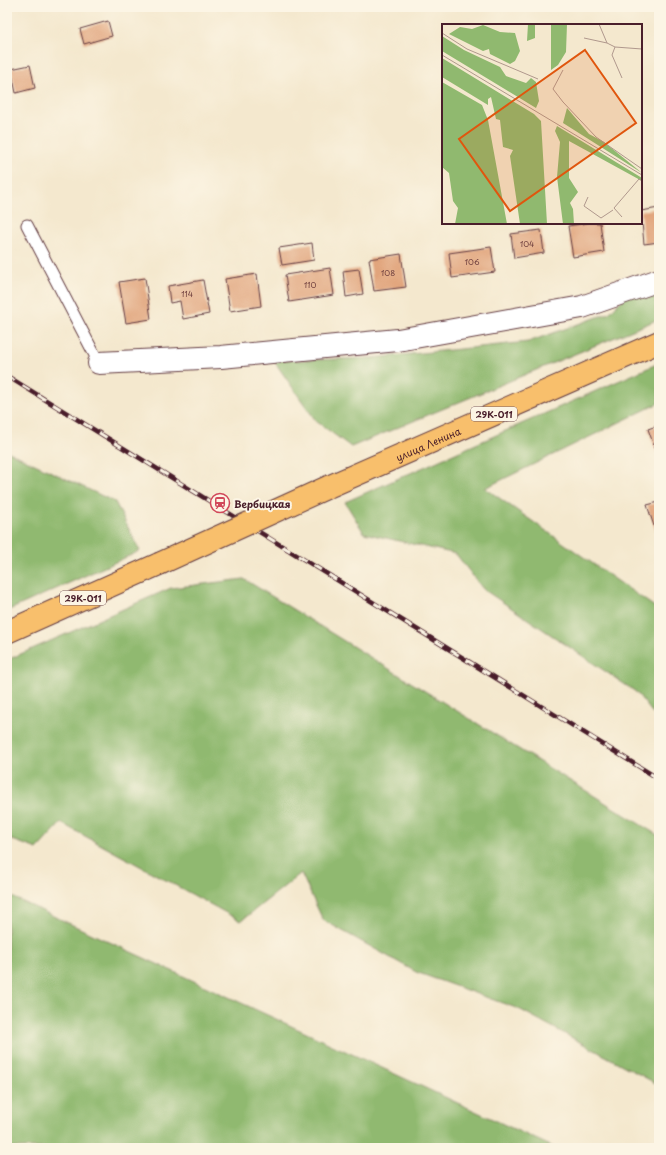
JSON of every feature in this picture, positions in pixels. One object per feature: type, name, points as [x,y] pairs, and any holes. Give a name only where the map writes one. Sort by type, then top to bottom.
[{"type":"main road","name":"улица Ленина","points":[[7,632],[328,487],[659,342]]},
{"type":"street","points":[[99,364],[221,358],[398,340],[582,307],[659,280]]},
{"type":"lane","points":[[27,225],[99,364]]},
{"type":"green space","points":[[659,275],[659,319],[351,447],[316,421],[274,361],[373,358],[528,342],[609,313],[642,280]]},
{"type":"green space","points":[[659,363],[659,403],[485,488],[659,610],[659,721],[636,692],[483,589],[456,554],[364,533],[345,502]]},
{"type":"green space","points":[[7,451],[115,502],[140,551],[7,611]]},
{"type":"green space","points":[[244,579],[659,836],[659,1085],[519,1009],[416,972],[323,920],[301,873],[241,921],[61,823],[37,849],[7,838],[7,660],[171,588]]},
{"type":"green space","points":[[7,895],[10,896],[555,1148],[7,1148]]},
{"type":"building","points":[[108,21],[112,36],[84,44],[80,29]]},
{"type":"building","points":[[30,65],[35,88],[16,93],[11,69]]},
{"type":"building","points":[[659,208],[659,242],[644,244],[642,211]]},
{"type":"building","points":[[600,224],[604,252],[573,257],[568,226]]},
{"type":"building","points":[[541,230],[544,253],[514,258],[511,234]]},
{"type":"building","points":[[312,243],[314,260],[282,265],[279,248]]},
{"type":"building","points":[[491,247],[495,272],[452,278],[449,253]]},
{"type":"building","points":[[401,254],[406,287],[374,291],[369,259]]},
{"type":"building","points":[[330,268],[334,295],[289,302],[285,275]]},
{"type":"building","points":[[359,269],[363,294],[346,297],[343,271]]},
{"type":"building","points":[[257,274],[261,306],[230,311],[225,279]]},
{"type":"building","points":[[145,278],[151,319],[126,323],[119,282]]},
{"type":"building","points":[[203,280],[209,314],[183,319],[180,301],[170,303],[168,286]]},
{"type":"building","points":[[659,425],[659,460],[648,429]]},
{"type":"building","points":[[659,502],[659,541],[647,505]]},
{"type":"railway","points":[[7,376],[659,779]]},
{"type":"place","name":"Вербицкая","points":[[220,503]]}]
